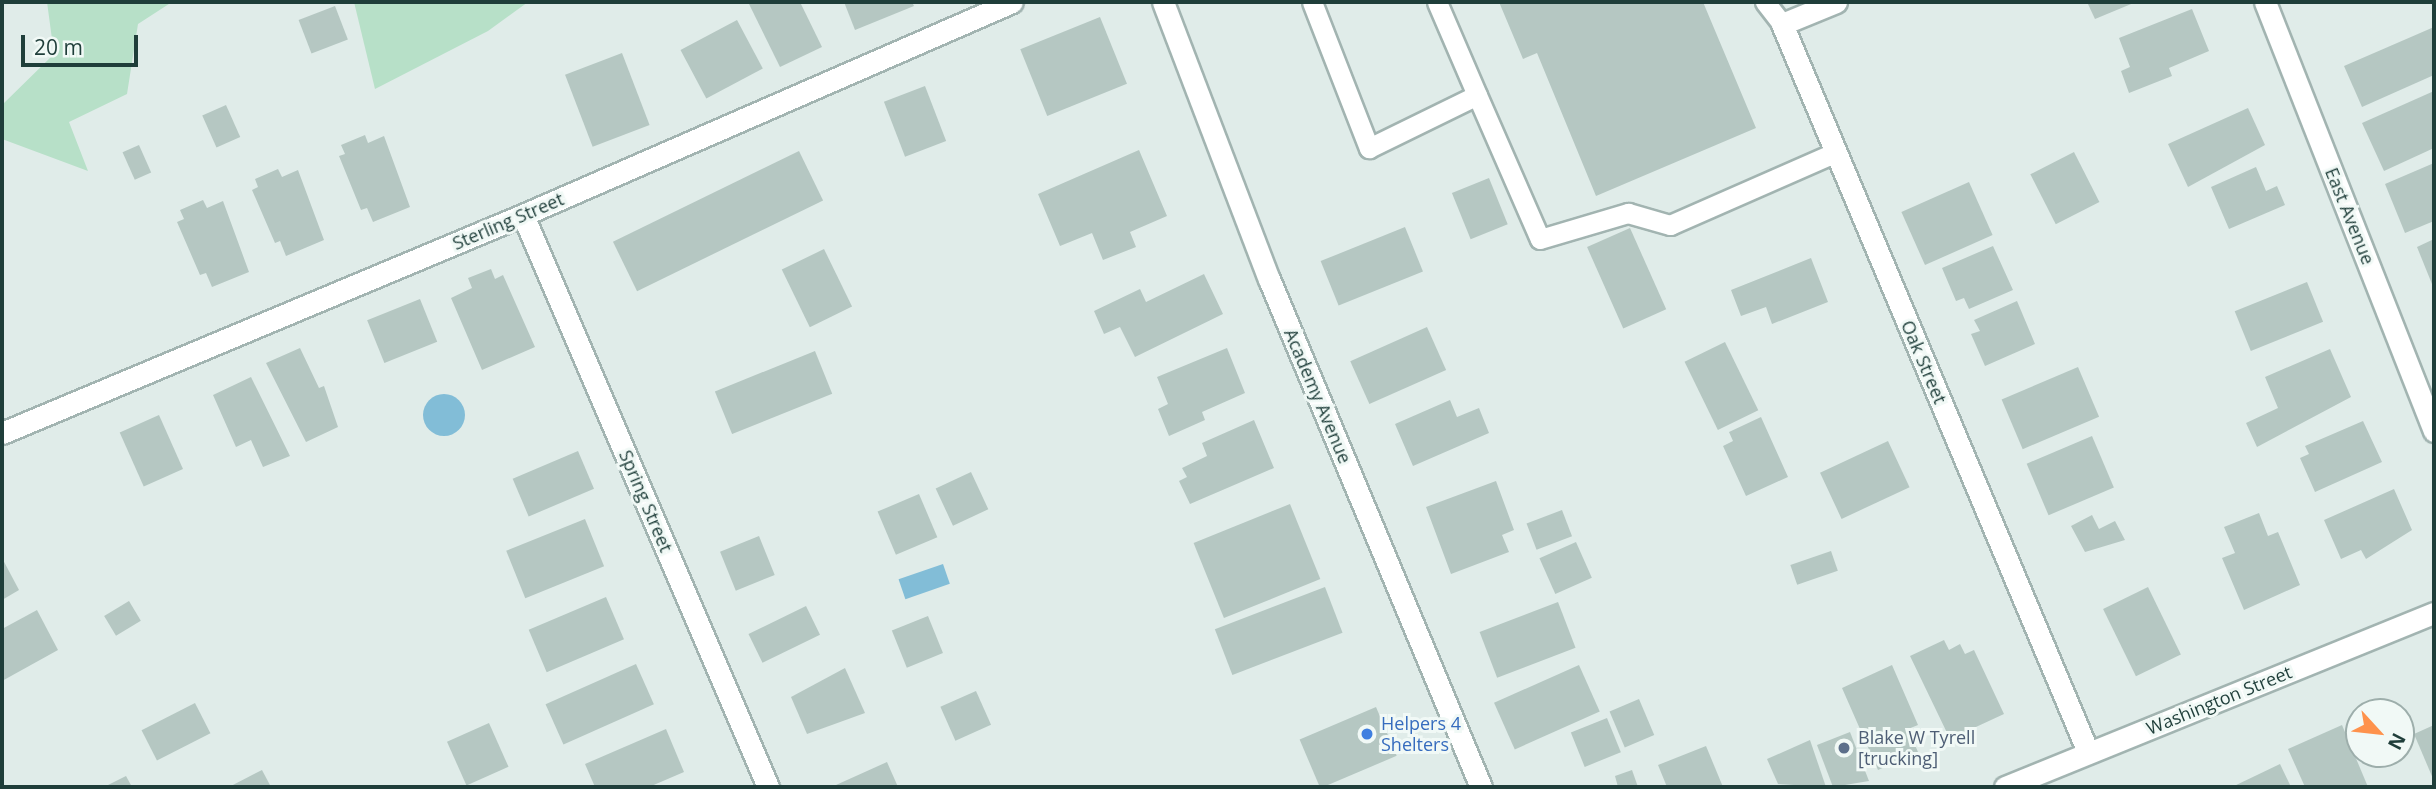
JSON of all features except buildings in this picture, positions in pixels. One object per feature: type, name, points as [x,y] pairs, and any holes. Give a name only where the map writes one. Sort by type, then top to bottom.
[{"type":"street","name":"Sterling Street","points":[[2,433],[523,215],[1012,2]]},
{"type":"street","name":"Academy Avenue","points":[[1163,2],[1269,279],[1481,787]]},
{"type":"street","points":[[1782,24],[1836,2]]},
{"type":"street","name":"East Avenue","points":[[2265,2],[2434,431]]},
{"type":"street","name":"Oak Street","points":[[1782,24],[2088,752]]},
{"type":"street","name":"Spring Street","points":[[523,215],[768,787]]},
{"type":"street","name":"Washington Street","points":[[2005,787],[2434,613]]},
{"type":"lane","points":[[1312,2],[1369,148],[1477,94]]},
{"type":"lane","points":[[1437,2],[1540,239],[1628,213],[1670,225],[1836,152]]},
{"type":"lane","points":[[1765,2],[1782,24]]},
{"type":"green space","points":[[47,2],[172,2],[138,24],[127,94],[69,122],[88,171],[2,139],[2,105],[54,54]]},
{"type":"green space","points":[[354,2],[528,2],[488,31],[375,89]]},
{"type":"water","points":[[444,394],[459,400],[465,415],[459,430],[444,436],[429,430],[423,415],[429,400]]},
{"type":"water","points":[[943,564],[950,584],[905,599],[899,579]]},
{"type":"place","name":"Helpers 4 Shelters","points":[[1367,734]]},
{"type":"place","name":"Blake W Tyrell [trucking]","points":[[1844,748]]}]
